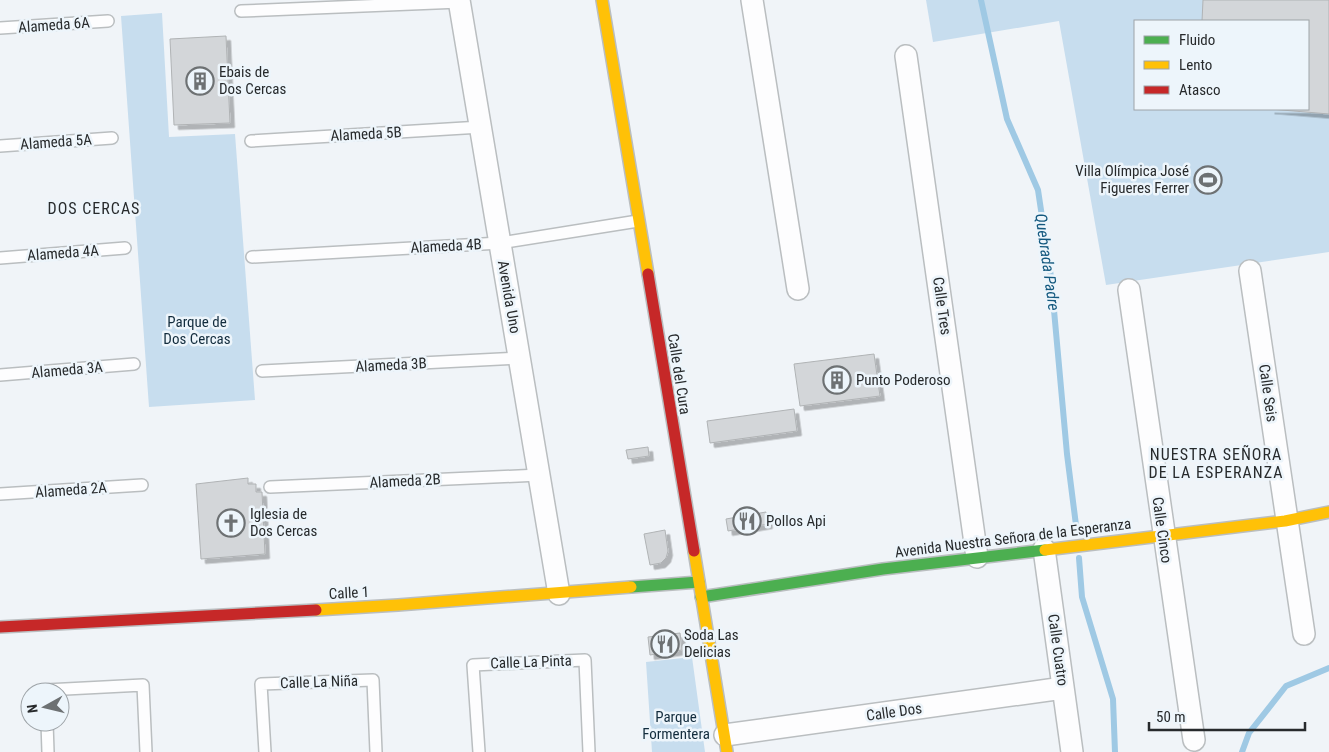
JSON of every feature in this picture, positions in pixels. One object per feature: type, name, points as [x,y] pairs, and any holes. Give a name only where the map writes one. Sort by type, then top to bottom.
[{"type":"street","name":"Calle del Cura","points":[[602,0],[726,744]]},
{"type":"street","points":[[752,0],[798,289]]},
{"type":"street","name":"Avenida Uno","points":[[460,1],[559,594]]},
{"type":"street","name":"Calle Tres","points":[[906,56],[977,556]]},
{"type":"street","name":"Calle Seis","points":[[1250,271],[1304,634]]},
{"type":"street","name":"Calle Cinco","points":[[1128,290],[1194,740]]},
{"type":"street","name":"Avenida Nuestra Señora de la Esperanza","points":[[701,597],[977,556],[1287,520],[1329,512]]},
{"type":"street","name":"Calle Cuatro","points":[[1044,548],[1072,752]]},
{"type":"street","name":"Calle 1","points":[[0,626],[247,614],[559,594],[699,582]]},
{"type":"street","name":"Calle Dos","points":[[726,744],[1063,688]]},
{"type":"lane","points":[[240,11],[460,1]]},
{"type":"lane","name":"Alameda 6A","points":[[0,28],[108,21]]},
{"type":"lane","name":"Alameda 5B","points":[[251,141],[480,127]]},
{"type":"lane","name":"Alameda 5A","points":[[0,146],[112,138]]},
{"type":"lane","name":"Alameda 4B","points":[[252,257],[500,243],[639,221]]},
{"type":"lane","name":"Alameda 4A","points":[[0,258],[125,248]]},
{"type":"lane","name":"Alameda 3B","points":[[262,371],[520,358]]},
{"type":"lane","name":"Alameda 3A","points":[[0,375],[134,364]]},
{"type":"lane","name":"Alameda 2B","points":[[270,487],[539,475]]},
{"type":"lane","name":"Alameda 2A","points":[[0,494],[142,485]]},
{"type":"lane","name":"Calle La Pinta","points":[[479,752],[473,665],[585,660],[589,752]]},
{"type":"lane","name":"Calle La Niña","points":[[265,752],[261,684],[373,680],[376,752]]},
{"type":"lane","points":[[70,689],[143,685],[146,752]]},
{"type":"lane","points":[[47,732],[48,752]]},
{"type":"green space","name":"Villa Olímpica José Figueres Ferrer","points":[[926,0],[1329,0],[1329,252],[1106,285],[1059,21],[933,42]]},
{"type":"green space","name":"Parque de Dos Cercas","points":[[162,13],[169,137],[235,134],[255,400],[149,407],[121,16]]},
{"type":"green space","name":"Parque Formentera","points":[[692,657],[705,752],[652,752],[646,662]]},
{"type":"building","points":[[1203,0],[1329,0],[1329,114],[1282,110],[1309,110],[1309,20],[1202,20]]},
{"type":"building","name":"Ebais de Dos Cercas","points":[[226,36],[230,123],[174,125],[170,39]]},
{"type":"building","name":"Punto Poderoso","points":[[874,354],[880,396],[800,406],[794,364]]},
{"type":"building","points":[[794,409],[797,431],[710,443],[707,421]]},
{"type":"building","points":[[648,447],[649,456],[628,459],[626,450]]},
{"type":"building","name":"Iglesia de Dos Cercas","points":[[248,478],[248,484],[256,484],[256,492],[262,492],[265,554],[201,559],[196,484]]},
{"type":"building","name":"Pollos Api","points":[[766,512],[768,524],[728,531],[726,519]]},
{"type":"building","points":[[665,530],[668,551],[666,558],[661,563],[650,565],[644,534]]},
{"type":"building","name":"Soda Las Delicias","points":[[680,633],[682,650],[650,655],[648,637]]},
{"type":"waterway","name":"Quebrada Padre","points":[[981,0],[1007,119],[1038,190],[1051,277],[1067,454],[1077,533]]},
{"type":"waterway","name":"Quebrada Padre","points":[[1079,558],[1082,597],[1113,699],[1115,752]]},
{"type":"waterway","points":[[1242,752],[1249,733],[1286,686],[1329,668]]},
{"type":"traffic: fast","points":[[701,597],[883,569],[1045,550]]},
{"type":"traffic: fast","points":[[631,587],[699,582]]},
{"type":"traffic: slow","points":[[602,0],[648,274]]},
{"type":"traffic: slow","points":[[1045,550],[1285,521],[1329,512]]},
{"type":"traffic: slow","points":[[694,551],[727,752]]},
{"type":"traffic: slow","points":[[316,610],[631,587]]},
{"type":"traffic: jam","points":[[648,274],[694,551]]},
{"type":"traffic: jam","points":[[0,627],[316,610]]},
{"type":"place","name":"Ebais de Dos Cercas","points":[[200,81]]},
{"type":"place","name":"Villa Olímpica José Figueres Ferrer","points":[[1208,180]]},
{"type":"place","name":"Punto Poderoso","points":[[837,380]]},
{"type":"place","name":"Pollos Api","points":[[747,521]]},
{"type":"place","name":"Iglesia de Dos Cercas","points":[[231,523]]},
{"type":"place","name":"Soda Las Delicias","points":[[665,644]]},
{"type":"district","name":"DOS CERCAS","points":[[94,208]]},
{"type":"district","name":"NUESTRA SEÑORA DE LA ESPERANZA","points":[[1216,463]]}]
